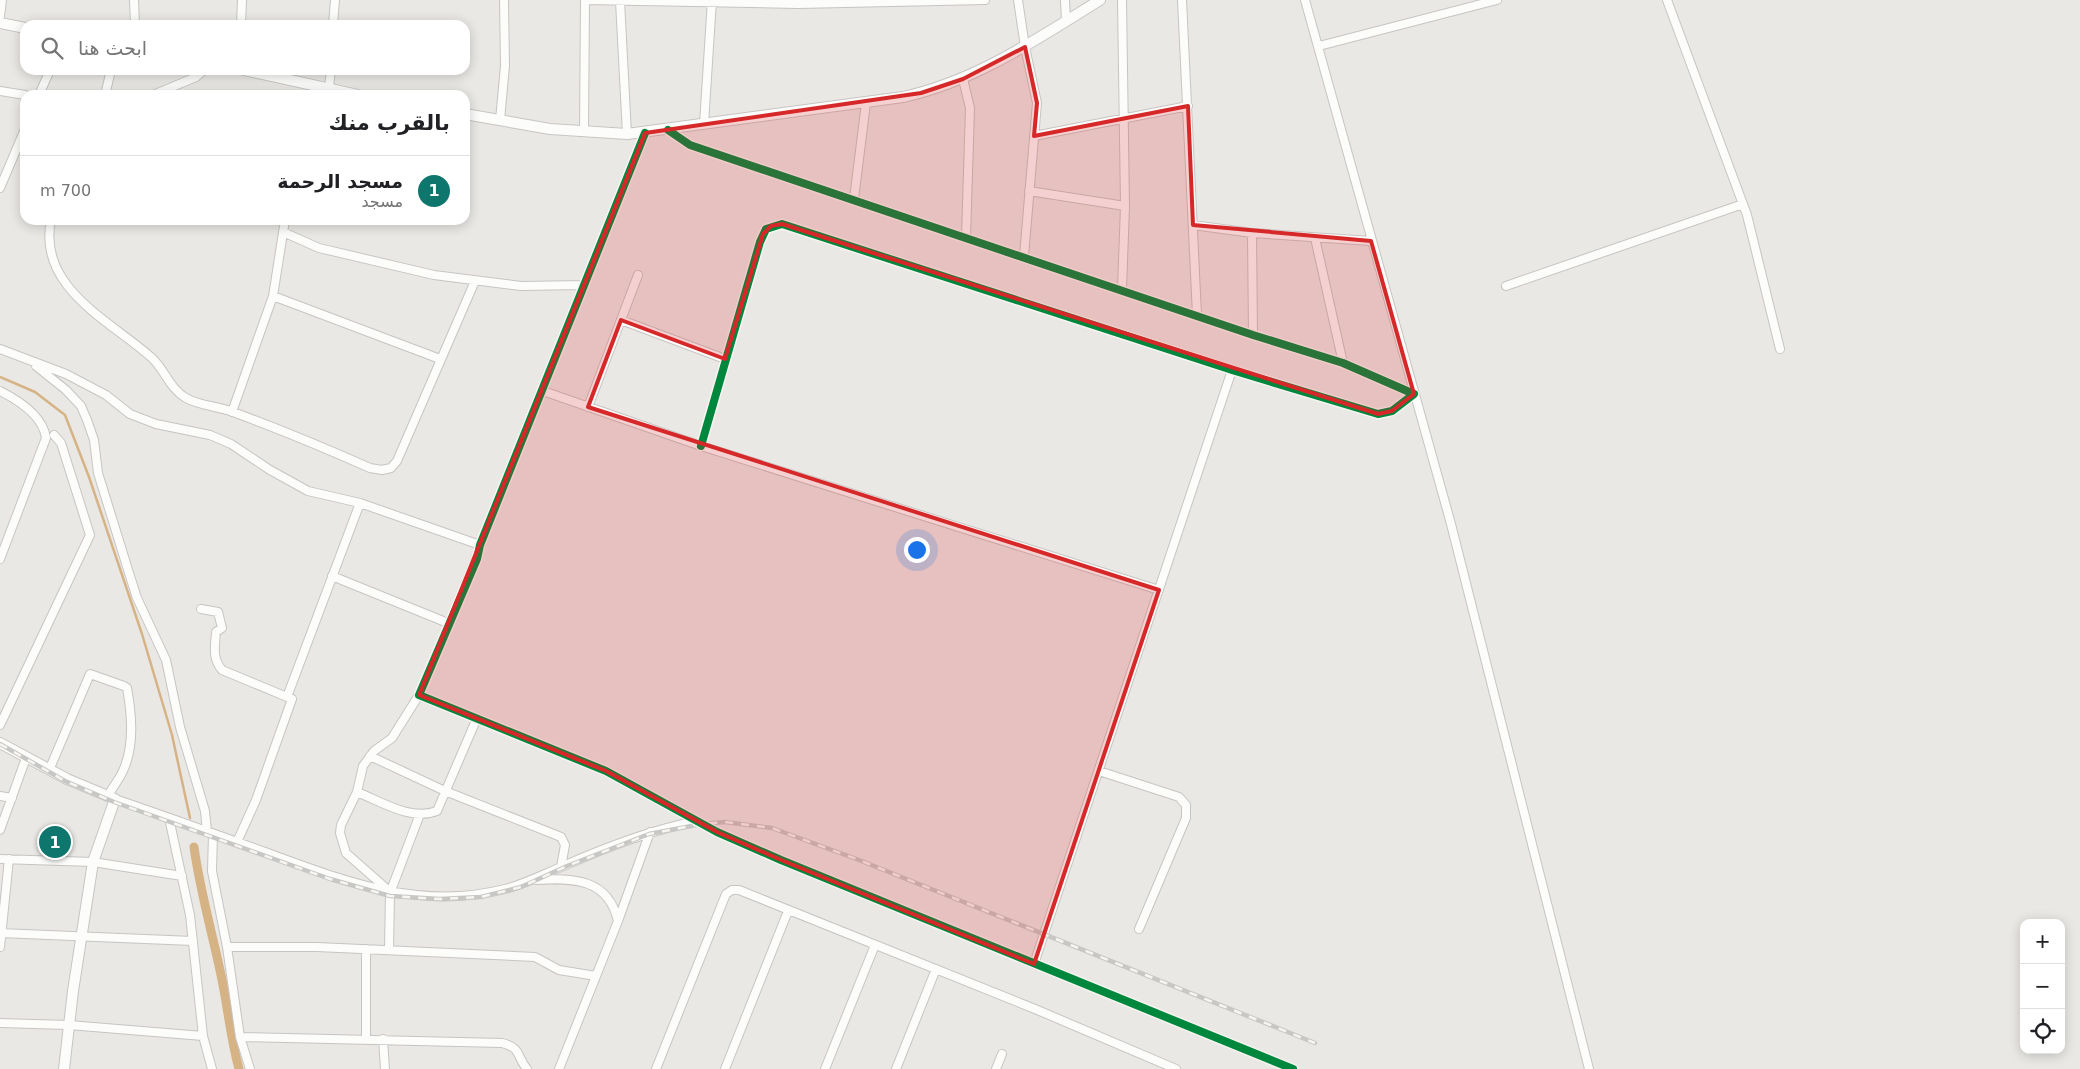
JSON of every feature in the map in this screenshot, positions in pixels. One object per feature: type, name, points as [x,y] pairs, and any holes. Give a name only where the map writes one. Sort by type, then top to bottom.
[{"type":"street","points":[[0,16],[2,0]]},
{"type":"street","points":[[134,0],[135,20]]},
{"type":"street","points":[[241,20],[242,0]]},
{"type":"street","points":[[333,20],[334,0]]},
{"type":"street","points":[[500,120],[505,66],[504,0]]},
{"type":"street","points":[[584,132],[585,0],[798,4],[985,0]]},
{"type":"street","points":[[1018,0],[1024,47],[1037,103],[1024,256]]},
{"type":"street","points":[[1065,0],[1066,21]]},
{"type":"street","points":[[470,115],[550,130],[628,134],[866,103],[921,93],[963,79],[1024,47],[1100,0]]},
{"type":"street","points":[[1122,0],[1125,119],[1125,206],[1122,289]]},
{"type":"street","points":[[1182,0],[1197,315]]},
{"type":"street","points":[[1306,0],[1450,524],[1589,1069]]},
{"type":"street","points":[[1319,46],[1497,0]]},
{"type":"street","points":[[1667,0],[1742,204],[1780,350]]},
{"type":"street","points":[[620,1],[628,134]]},
{"type":"street","points":[[704,124],[712,1]]},
{"type":"street","points":[[0,23],[20,27]]},
{"type":"street","points":[[41,90],[48,75]]},
{"type":"street","points":[[106,90],[110,75]]},
{"type":"street","points":[[165,90],[198,75]]},
{"type":"street","points":[[263,75],[321,90]]},
{"type":"street","points":[[329,90],[331,75]]},
{"type":"street","points":[[963,79],[970,108],[966,237]]},
{"type":"street","points":[[0,91],[20,94]]},
{"type":"street","points":[[854,199],[866,103]]},
{"type":"street","points":[[1034,136],[1188,106]]},
{"type":"street","points":[[668,130],[690,145],[1122,289],[1253,335],[1343,363],[1414,394]]},
{"type":"street","points":[[390,892],[355,863],[346,853],[342,844],[341,825],[357,792],[360,775],[370,756],[392,738],[419,695],[448,623],[477,559],[480,545],[645,133]]},
{"type":"street","points":[[0,188],[20,142]]},
{"type":"street","points":[[0,164],[10,166]]},
{"type":"street","points":[[1029,191],[1125,206]]},
{"type":"street","points":[[1506,286],[1742,204]]},
{"type":"street","points":[[701,446],[763,234],[771,226],[782,224],[1232,370],[1378,414],[1392,411],[1414,394]]},
{"type":"street","points":[[51,225],[49,246],[54,264],[64,281],[86,305],[153,358],[177,392],[186,398],[232,412],[370,468],[382,470],[391,468],[397,461],[475,282]]},
{"type":"street","points":[[232,412],[273,296],[284,225]]},
{"type":"street","points":[[1193,225],[1252,233],[1371,241]]},
{"type":"street","points":[[283,232],[319,248],[434,275],[475,282],[521,286],[584,285]]},
{"type":"street","points":[[1252,233],[1253,335]]},
{"type":"street","points":[[1315,238],[1343,363]]},
{"type":"street","points":[[588,407],[638,275]]},
{"type":"street","points":[[273,296],[440,359]]},
{"type":"street","points":[[621,320],[725,359]]},
{"type":"street","points":[[0,349],[30,362],[66,374],[106,395],[130,414],[156,424],[210,434],[308,491],[360,503],[480,545]]},
{"type":"street","points":[[30,362],[66,390],[82,406],[94,440],[102,486],[137,598],[166,660],[180,727],[210,833],[212,871],[227,947],[240,1037],[250,1069]]},
{"type":"street","points":[[1034,964],[1232,370]]},
{"type":"street","points":[[0,391],[30,411],[44,429],[46,438],[0,559]]},
{"type":"street","points":[[543,391],[701,446],[1159,590]]},
{"type":"street","points":[[0,725],[90,535],[61,444],[54,435]]},
{"type":"street","points":[[287,697],[360,503]]},
{"type":"street","points":[[332,576],[448,623]]},
{"type":"street","points":[[201,609],[218,612],[222,628],[216,632],[214,649],[216,662],[222,670],[292,698],[256,800],[236,842]]},
{"type":"street","points":[[50,768],[90,674],[119,683],[127,688],[132,718],[127,757],[112,797],[93,862],[64,1069]]},
{"type":"street","points":[[419,695],[606,771],[697,821],[781,860],[1293,1069]]},
{"type":"street","points":[[357,792],[403,811],[420,814],[438,811],[477,718]]},
{"type":"street","points":[[0,743],[26,758],[50,768],[67,779],[331,876],[390,892],[420,896],[482,894],[532,881],[568,879],[590,885],[612,899],[618,921]]},
{"type":"street","points":[[370,756],[445,792],[561,837],[565,845],[561,866]]},
{"type":"street","points":[[0,830],[26,758]]},
{"type":"street","points":[[1099,771],[1179,796],[1186,805],[1186,818],[1139,929]]},
{"type":"street","points":[[0,796],[12,798]]},
{"type":"street","points":[[389,950],[390,892],[420,814]]},
{"type":"street","points":[[170,818],[193,940],[203,1036],[212,1069]]},
{"type":"street","points":[[532,881],[561,866],[650,832],[697,821]]},
{"type":"street","points":[[559,1069],[618,921],[650,832]]},
{"type":"street","points":[[0,946],[4,859],[93,862],[182,876]]},
{"type":"street","points":[[656,1069],[726,894],[732,890],[738,890],[936,969],[1176,1069]]},
{"type":"street","points":[[725,1069],[788,911]]},
{"type":"street","points":[[0,933],[193,940]]},
{"type":"street","points":[[825,1069],[875,945]]},
{"type":"street","points":[[227,947],[366,949],[535,957],[559,970],[596,976]]},
{"type":"street","points":[[366,949],[366,1038]]},
{"type":"street","points":[[896,1069],[936,969]]},
{"type":"street","points":[[0,1022],[203,1036]]},
{"type":"street","points":[[240,1037],[366,1038],[502,1043],[512,1046],[519,1052],[520,1060],[527,1069]]},
{"type":"street","points":[[383,1039],[385,1069]]},
{"type":"street","points":[[996,1069],[1002,1054]]},
{"type":"highlighted area","points":[[1025,47],[1037,103],[1034,136],[1188,106],[1193,225],[1371,241],[1414,394],[1392,411],[1378,414],[782,224],[771,226],[763,234],[725,359],[621,320],[588,407],[1159,590],[1034,964],[781,860],[717,832],[606,771],[419,695],[645,133],[921,93],[963,79]]},
{"type":"waterway","points":[[0,377],[35,392],[65,415],[89,477],[142,634],[172,735],[190,818]]},
{"type":"waterway","points":[[194,847],[199,880],[221,975],[239,1069]]},
{"type":"railway","points":[[0,744],[65,781],[114,802],[330,879],[390,896],[440,899],[481,897],[521,887],[567,866],[649,834],[702,824],[725,822],[772,828],[859,860],[1315,1043]]},
{"type":"cycle path","points":[[668,130],[690,145],[1253,335],[1343,363],[1414,394],[1392,411],[1378,414],[1232,370],[782,224],[766,229],[760,242],[701,446]]},
{"type":"cycle path","points":[[645,133],[480,545],[477,559],[419,695],[606,771],[717,832],[781,860],[1293,1069]]},
{"type":"place","name":"مسجد الرحمة","points":[[55,842]]}]
